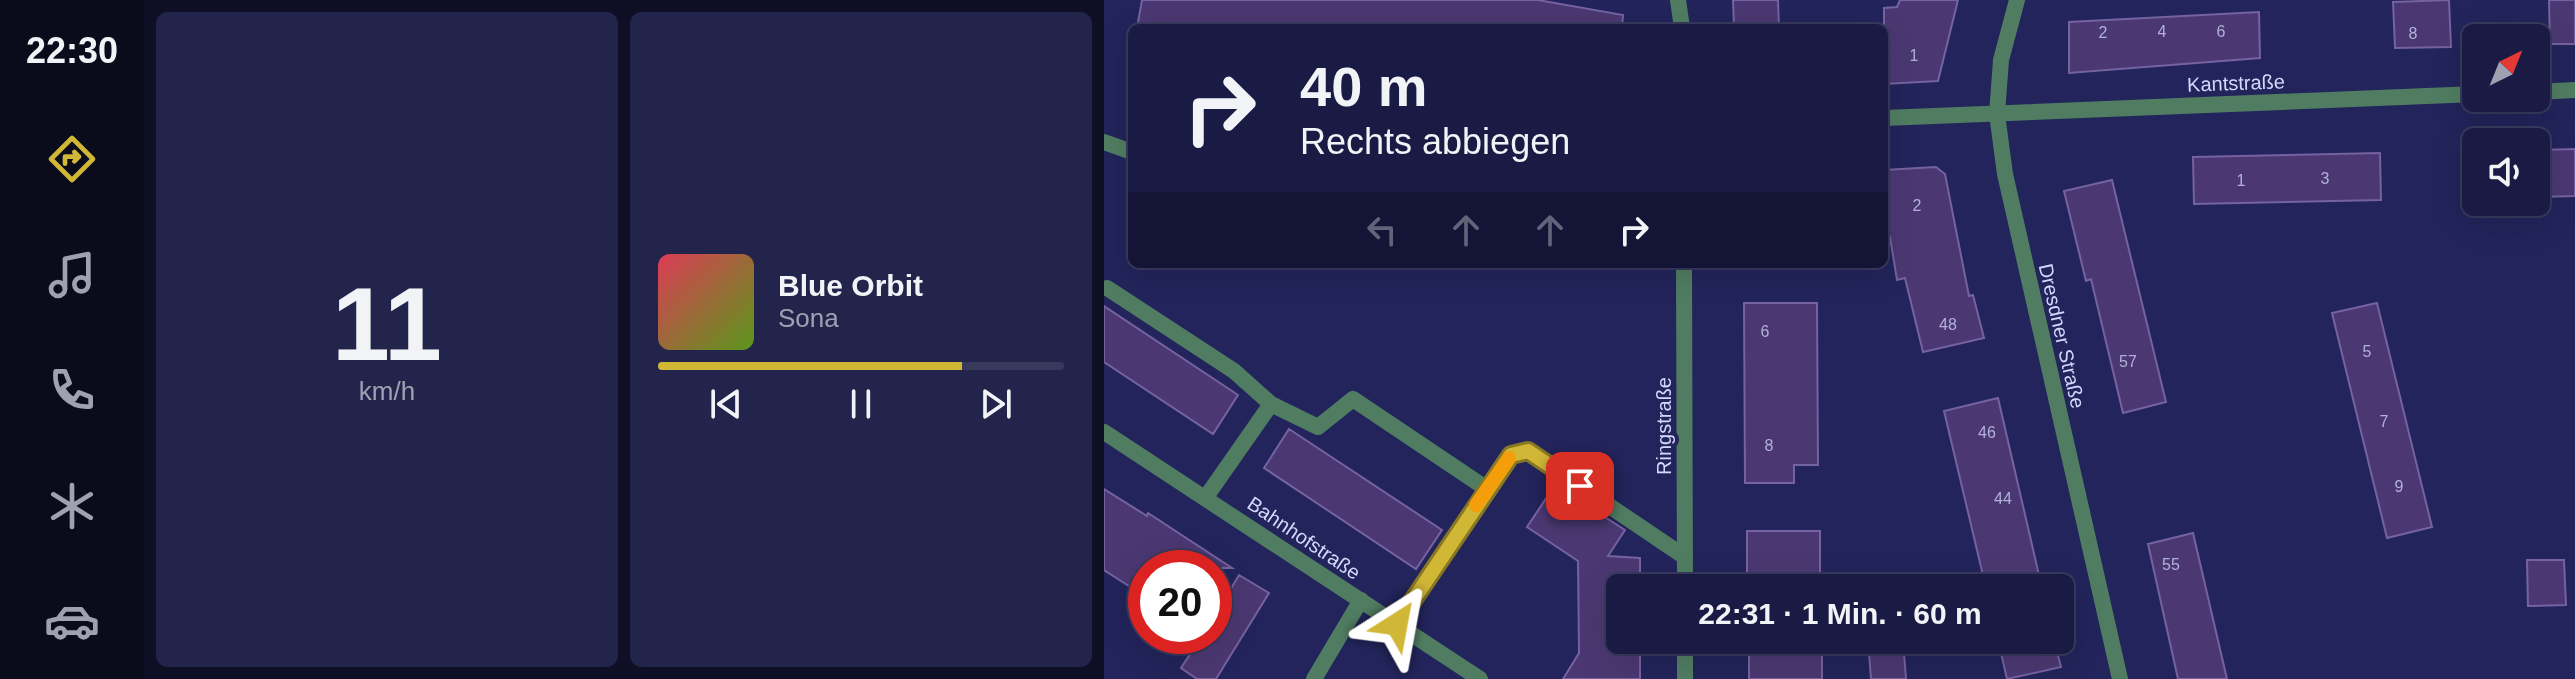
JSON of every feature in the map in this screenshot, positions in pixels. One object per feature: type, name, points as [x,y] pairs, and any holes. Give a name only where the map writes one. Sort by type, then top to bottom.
[{"type":"street","points":[[1678,0],[1681,24]]},
{"type":"street","name":"Dresdner Straße","points":[[2017,0],[2001,60],[1997,114],[2005,174],[2120,679]]},
{"type":"street","points":[[2550,91],[2575,90]]},
{"type":"street","name":"Kantstraße","points":[[1997,114],[2462,95]]},
{"type":"street","points":[[1888,118],[1997,114]]},
{"type":"street","points":[[1104,142],[1128,151]]},
{"type":"street","name":"Ringstraße","points":[[1684,268],[1685,574]]},
{"type":"street","points":[[1107,288],[1234,371],[1271,404],[1318,427],[1353,399],[1487,489]]},
{"type":"street","points":[[1206,497],[1271,404]]},
{"type":"street","name":"Bahnhofstraße","points":[[1104,432],[1480,679]]},
{"type":"street","points":[[1397,624],[1511,455],[1528,451],[1685,557]]},
{"type":"street","points":[[1314,679],[1361,600]]},
{"type":"street","points":[[1685,654],[1685,679]]},
{"type":"building","points":[[1142,0],[1538,0],[1623,15],[1622,24],[1138,24]]},
{"type":"building","points":[[1733,0],[1778,0],[1779,24],[1734,24]]},
{"type":"building","points":[[1900,0],[1958,0],[1938,81],[1888,84],[1888,24],[1884,24],[1884,8],[1897,7]]},
{"type":"building","points":[[2449,0],[2451,47],[2395,48],[2393,2]]},
{"type":"building","points":[[2549,0],[2575,0],[2575,44],[2550,44]]},
{"type":"building","points":[[2259,12],[2260,58],[2069,73],[2069,22]]},
{"type":"building","points":[[2575,149],[2575,196],[2550,197],[2550,150]]},
{"type":"building","points":[[2380,153],[2381,200],[2194,204],[2193,157]]},
{"type":"building","points":[[1936,167],[1945,174],[1969,296],[1973,295],[1984,338],[1923,352],[1905,278],[1897,280],[1888,237],[1888,170]]},
{"type":"building","points":[[2112,180],[2166,402],[2123,413],[2091,279],[2086,281],[2064,191]]},
{"type":"building","points":[[1744,303],[1817,303],[1818,465],[1794,465],[1794,483],[1745,483]]},
{"type":"building","points":[[2377,303],[2432,527],[2387,538],[2332,313]]},
{"type":"building","points":[[1104,306],[1238,395],[1213,434],[1104,362]]},
{"type":"building","points":[[1998,398],[2039,574],[1983,574],[1944,411]]},
{"type":"building","points":[[1289,429],[1442,530],[1416,569],[1264,468]]},
{"type":"building","points":[[1555,485],[1625,530],[1608,556],[1640,558],[1640,574],[1606,574],[1606,654],[1640,654],[1640,679],[1563,679],[1579,653],[1578,561],[1527,527]]},
{"type":"building","points":[[1104,489],[1205,550],[1128,550],[1128,585],[1104,570]]},
{"type":"building","points":[[1747,531],[1820,531],[1820,574],[1747,574]]},
{"type":"building","points":[[2193,533],[2227,679],[2178,679],[2148,544]]},
{"type":"building","points":[[2527,560],[2564,560],[2566,605],[2528,606]]},
{"type":"building","points":[[1239,575],[1269,593],[1232,653],[1232,587]]},
{"type":"building","points":[[1190,654],[1231,654],[1216,679],[1197,679],[1181,668]]},
{"type":"building","points":[[1749,654],[1822,654],[1822,679],[1749,679]]},
{"type":"building","points":[[1869,654],[1904,654],[1906,679],[1871,679]]},
{"type":"building","points":[[2001,654],[2058,654],[2061,667],[2007,679]]},
{"type":"slow traffic","points":[[1476,505],[1509,458]]},
{"type":"route","points":[[1397,624],[1511,455],[1528,451],[1580,486]]}]
